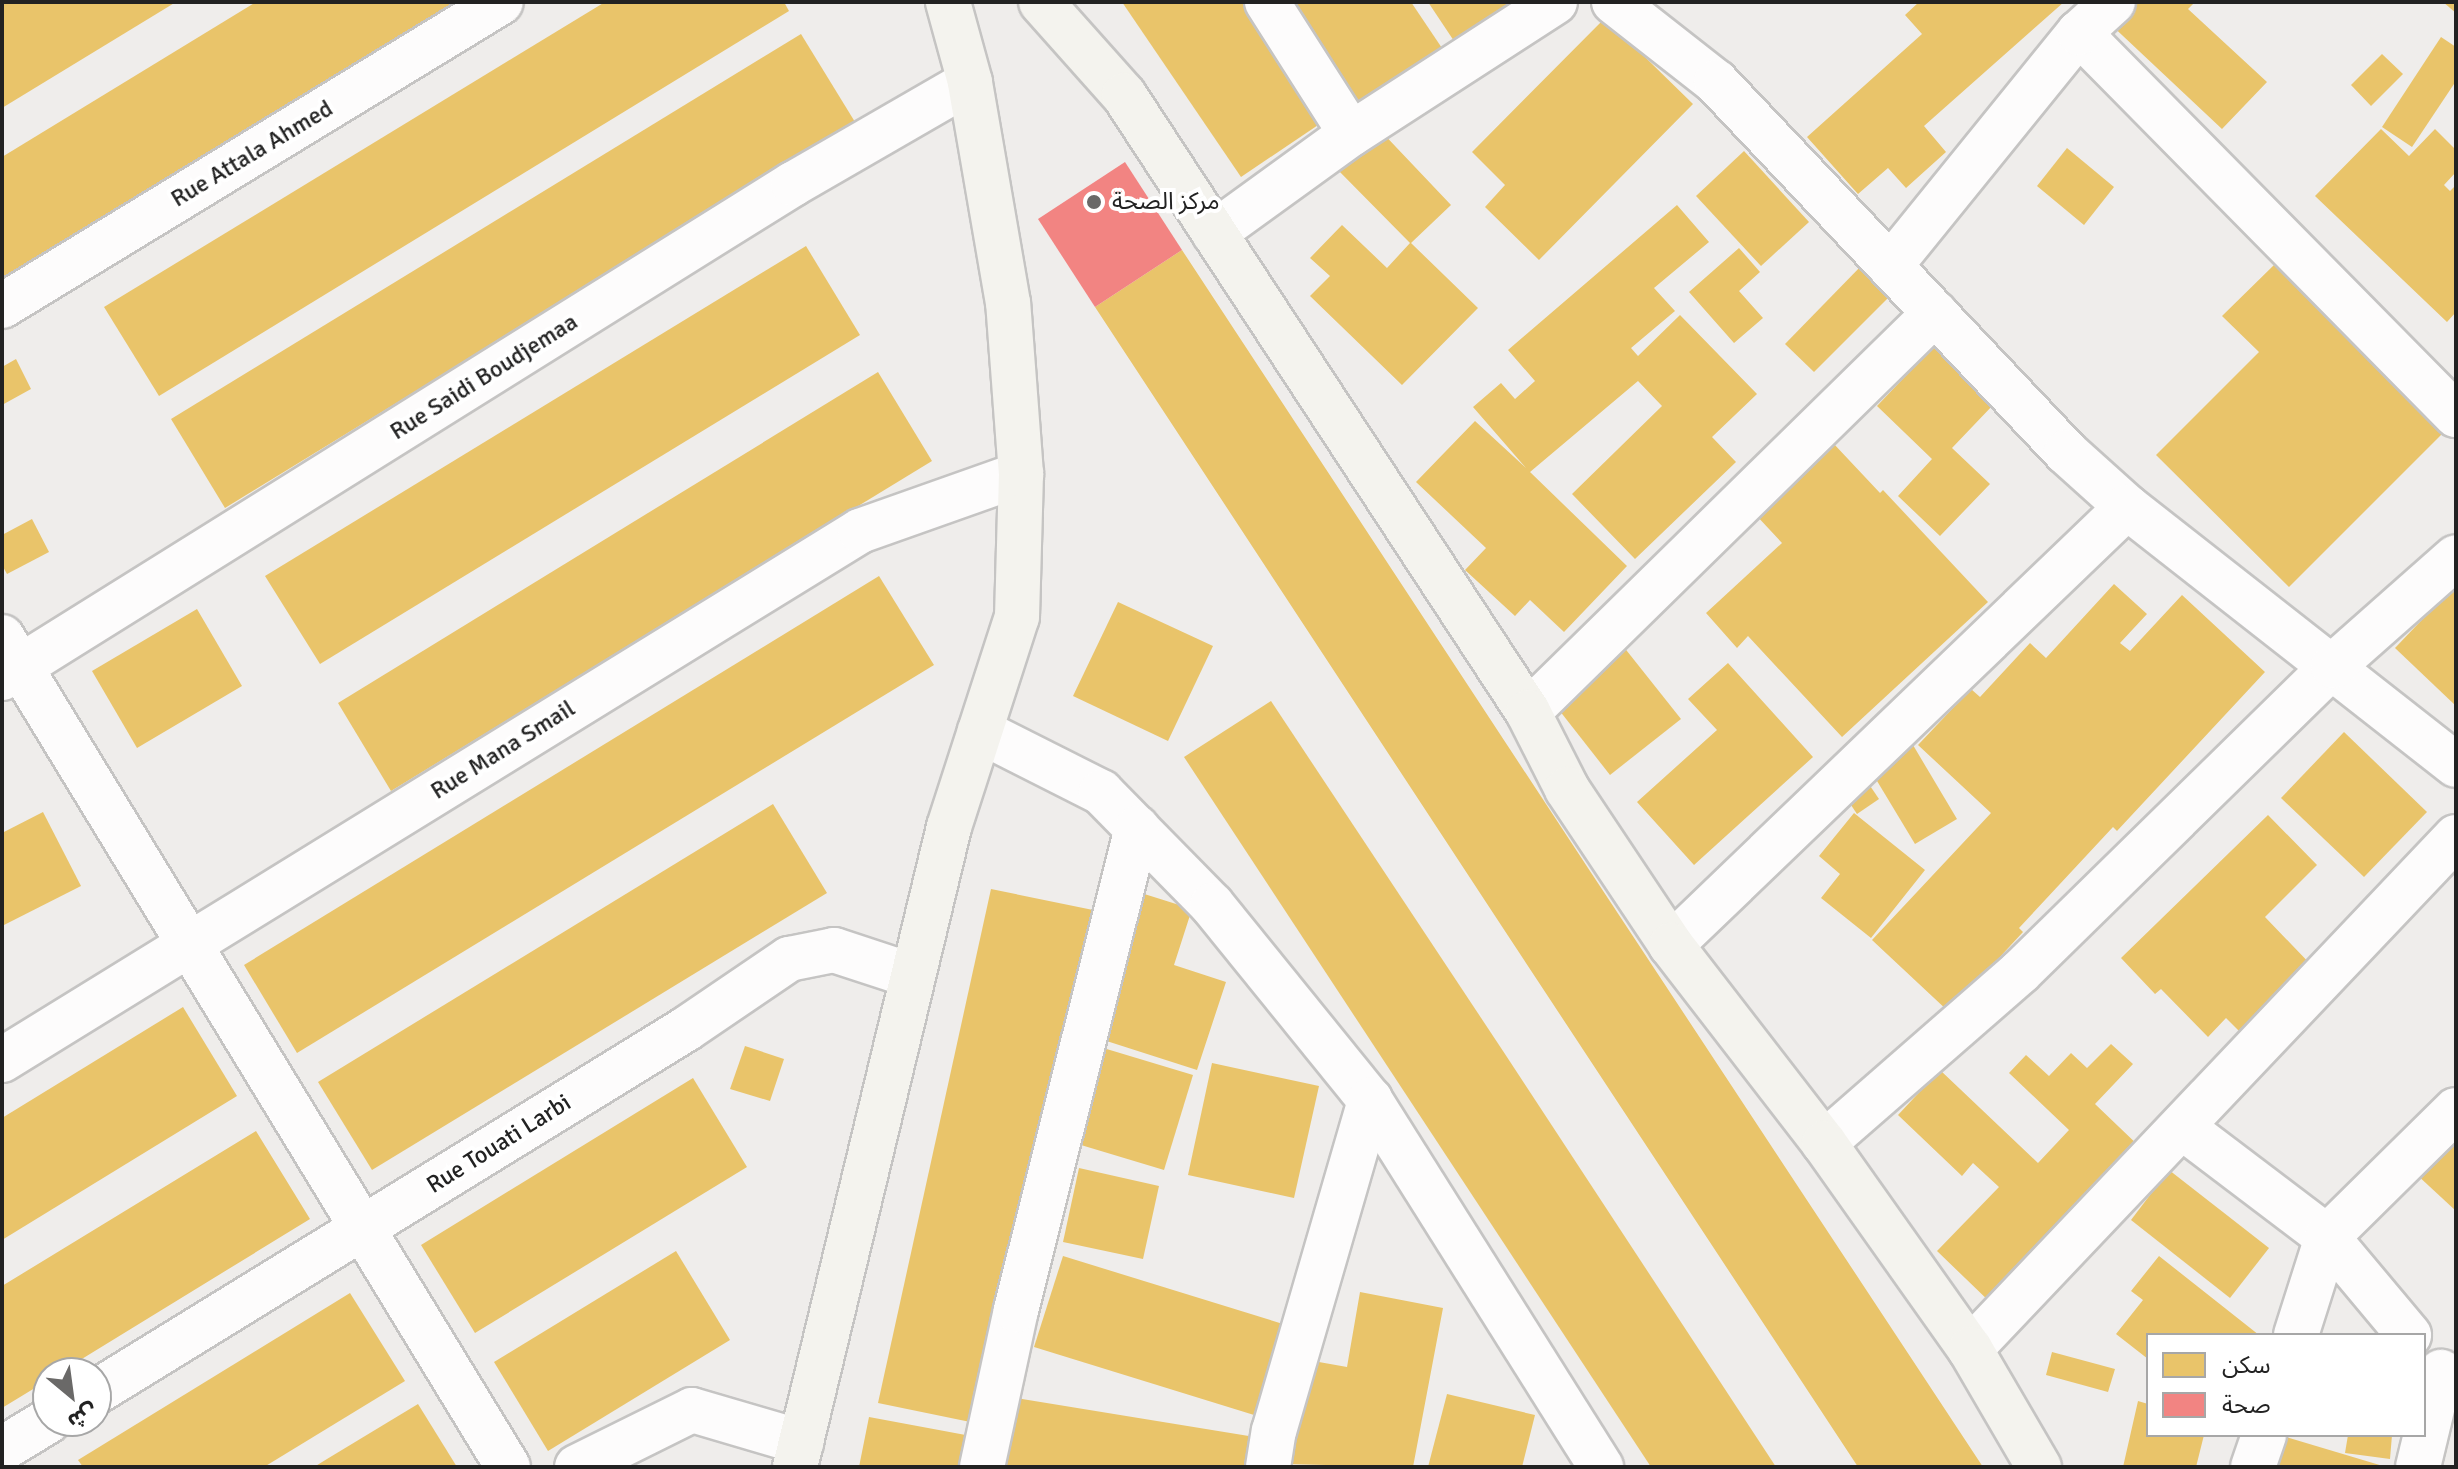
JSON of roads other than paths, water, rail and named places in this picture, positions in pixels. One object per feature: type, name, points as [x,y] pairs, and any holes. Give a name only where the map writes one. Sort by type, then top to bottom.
[{"type":"street","name":"Rue Attala Ahmed","points":[[2,306],[501,2]]},
{"type":"street","points":[[577,1467],[692,1410],[798,1454],[949,827],[1017,617],[1021,474],[1008,303],[970,82],[948,2]]},
{"type":"street","points":[[1041,2],[1124,95],[1528,712],[1567,789],[1671,945],[1824,1143],[1970,1349],[2039,1467]]},
{"type":"street","points":[[1267,2],[1351,134]]},
{"type":"street","points":[[1214,233],[1351,134],[1555,2]]},
{"type":"street","points":[[1614,2],[1716,82],[2066,452],[2127,507],[2456,765]]},
{"type":"street","points":[[1890,266],[2079,33],[2113,2]]},
{"type":"street","points":[[2079,33],[2456,415]]},
{"type":"street","name":"Rue Saidi Boudjemaa","points":[[8,661],[793,184],[970,82]]},
{"type":"street","points":[[1528,712],[1935,313]]},
{"type":"street","name":"Rue Mana Smail","points":[[2,1060],[860,531],[1021,474]]},
{"type":"street","points":[[1671,945],[2127,507]]},
{"type":"street","points":[[1824,1143],[2020,972],[2333,666],[2456,557]]},
{"type":"street","points":[[8,661],[189,944],[508,1467]]},
{"type":"street","points":[[980,731],[1101,792],[1212,905],[1370,1100],[1595,1463]]},
{"type":"street","points":[[982,1467],[1016,1310],[1137,828]]},
{"type":"street","points":[[1970,1349],[2456,837]]},
{"type":"street","name":"Rue Touati Larbi","points":[[112,1382],[686,1029],[789,959],[834,950],[913,976]]},
{"type":"street","points":[[1268,1467],[1274,1431],[1370,1100]]},
{"type":"street","points":[[2297,1333],[2327,1237],[2456,1110]]},
{"type":"street","points":[[2182,1127],[2327,1237],[2407,1333]]},
{"type":"street","points":[[2426,1432],[2440,1370]]},
{"type":"street","points":[[2,1449],[32,1431]]},
{"type":"street","points":[[2253,1467],[2263,1437]]},
{"type":"street","points":[[2418,1467],[2425,1437]]},
{"type":"place","name":"مركز الصحة","points":[[1094,202]]}]
